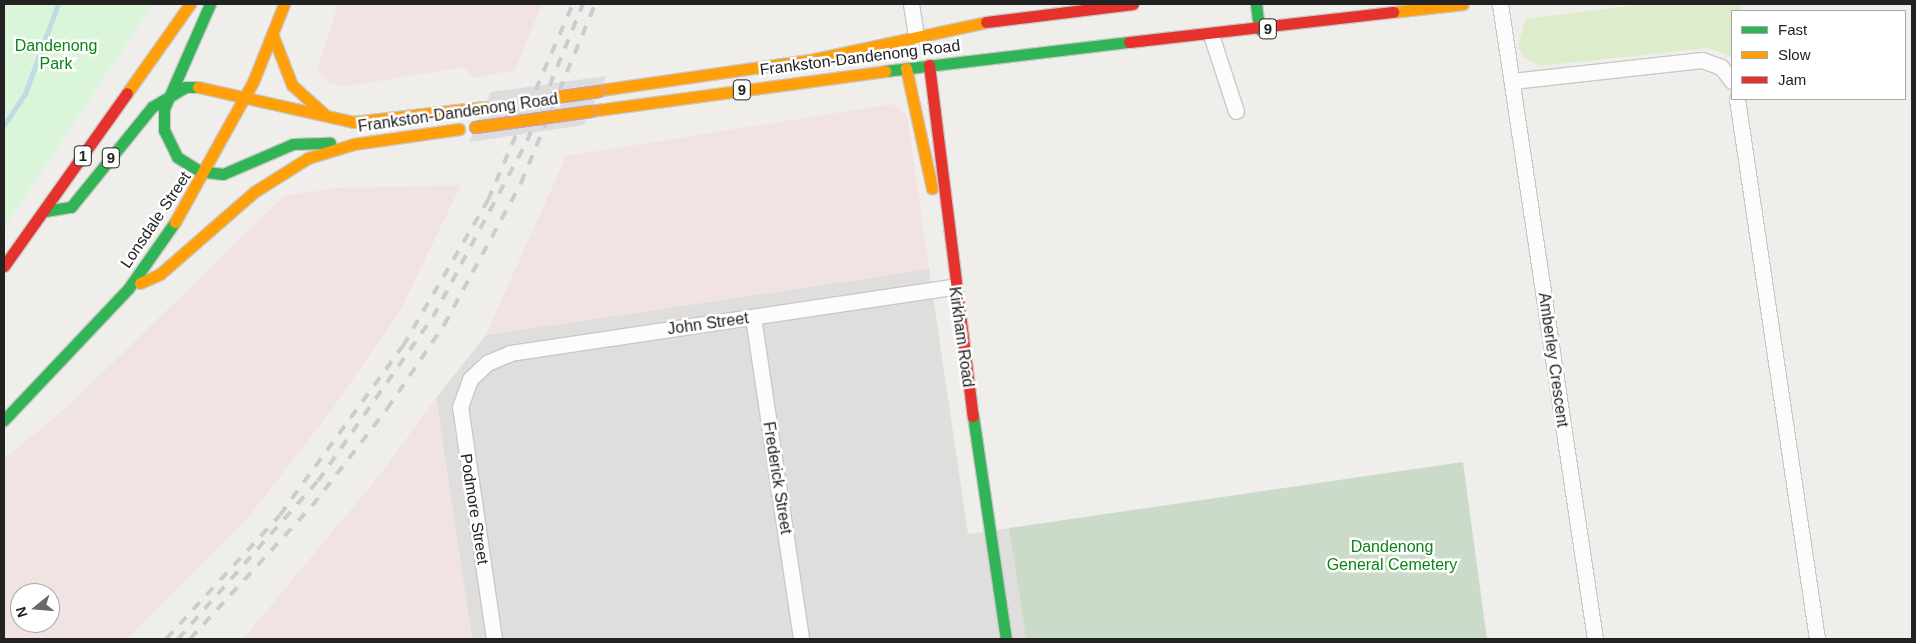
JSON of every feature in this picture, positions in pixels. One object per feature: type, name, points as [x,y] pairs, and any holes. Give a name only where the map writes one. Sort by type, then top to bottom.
[{"type":"main road","name":"1","points":[[4,266],[45,211],[190,4]]},
{"type":"main road","points":[[210,4],[170,92],[163,119],[170,145],[182,161],[206,174],[234,173],[298,143],[354,144]]},
{"type":"main road","name":"Lonsdale Street","points":[[4,420],[128,289],[167,237],[206,174],[245,98],[273,36],[284,4]]},
{"type":"main road","name":"Frankston-Dandenong Road","points":[[542,99],[815,59],[982,23],[1133,4]]},
{"type":"main road","points":[[1256,4],[1259,30]]},
{"type":"main road","name":"Frankston-Dandenong Road","points":[[128,289],[160,274],[276,177],[315,155],[354,144],[929,65],[1259,30],[1463,4]]},
{"type":"main road","points":[[273,36],[295,89],[332,119]]},
{"type":"main road","name":"Kirkham Road","points":[[916,37],[929,65],[953,285],[1006,639]]},
{"type":"main road","name":"Kirkham Road","points":[[906,68],[916,37]]},
{"type":"main road","points":[[906,68],[953,285]]},
{"type":"main road","name":"9","points":[[45,211],[71,206],[152,107],[170,92],[199,86],[245,98]]},
{"type":"main road","name":"Frankston-Dandenong Road","points":[[245,98],[332,119],[365,122],[489,106]]},
{"type":"street","name":"Kirkham Road","points":[[911,4],[916,37]]},
{"type":"street","name":"Amberley Crescent","points":[[1500,4],[1594,639]]},
{"type":"street","points":[[1211,35],[1236,111]]},
{"type":"street","points":[[1512,81],[1702,60],[1721,67],[1731,80]]},
{"type":"street","points":[[1737,100],[1817,639]]},
{"type":"street","name":"John Street","points":[[470,379],[486,363],[510,353],[953,285]]},
{"type":"street","name":"Frederick Street","points":[[752,317],[801,639]]},
{"type":"street","name":"Podmore Street","points":[[470,379],[463,393],[461,420],[494,639]]},
{"type":"shaded area","points":[[338,4],[542,4],[515,70],[474,78],[464,67],[343,87],[328,82],[317,69]]},
{"type":"shaded area","points":[[892,104],[907,115],[929,269],[486,335],[566,156]]},
{"type":"shaded area","points":[[461,185],[400,311],[333,408],[251,514],[127,639],[4,639],[4,459],[67,407],[284,196],[336,188]]},
{"type":"shaded area","points":[[929,269],[968,534],[1009,528],[1026,639],[472,639],[436,398],[486,335]]},
{"type":"shaded area","points":[[436,398],[472,639],[243,639],[378,477]]},
{"type":"green space","name":"Dandenong Park","points":[[4,4],[153,4],[4,228]]},
{"type":"green space","points":[[1644,4],[1740,4],[1741,10],[1731,10],[1731,57],[1708,48],[1539,66],[1524,57],[1518,47],[1526,19]]},
{"type":"green space","name":"Dandenong General Cemetery","points":[[1463,462],[1487,639],[1026,639],[1009,528]]},
{"type":"pier","points":[[606,76],[584,125],[469,142],[491,92]]},
{"type":"waterway","points":[[4,125],[25,94],[58,4]]},
{"type":"railway","points":[[166,639],[280,515],[403,346],[488,200],[573,4]]},
{"type":"railway","points":[[178,639],[318,481],[433,317],[527,141],[583,4]]},
{"type":"railway","points":[[190,639],[312,506],[387,409],[444,325],[521,183],[595,4]]},
{"type":"traffic: fast","points":[[210,4],[164,109],[164,130],[177,157],[199,171],[223,174],[293,144],[330,143]]},
{"type":"traffic: fast","points":[[1256,4],[1259,29]]},
{"type":"traffic: fast","points":[[885,71],[1129,42]]},
{"type":"traffic: fast","points":[[45,211],[71,207],[152,107],[185,87],[198,87]]},
{"type":"traffic: fast","points":[[4,420],[128,289],[175,222]]},
{"type":"traffic: fast","points":[[973,416],[1006,639]]},
{"type":"traffic: slow","points":[[127,93],[190,4]]},
{"type":"traffic: slow","points":[[175,222],[253,82],[284,4]]},
{"type":"traffic: slow","points":[[1393,12],[1463,4]]},
{"type":"traffic: slow","points":[[601,90],[815,59],[986,22]]},
{"type":"traffic: slow","points":[[273,36],[292,85],[324,114]]},
{"type":"traffic: slow","points":[[906,68],[932,188]]},
{"type":"traffic: slow","points":[[590,111],[885,71]]},
{"type":"traffic: slow","points":[[198,87],[353,122],[484,107]]},
{"type":"traffic: slow","points":[[555,97],[599,91]]},
{"type":"traffic: slow","points":[[475,127],[590,111]]},
{"type":"traffic: slow","points":[[140,283],[160,274],[254,192],[308,158],[354,144],[459,129]]},
{"type":"traffic: jam","points":[[986,22],[1133,4]]},
{"type":"traffic: jam","points":[[1129,42],[1393,12]]},
{"type":"traffic: jam","points":[[929,65],[973,416]]},
{"type":"traffic: jam","points":[[4,266],[127,93]]}]
